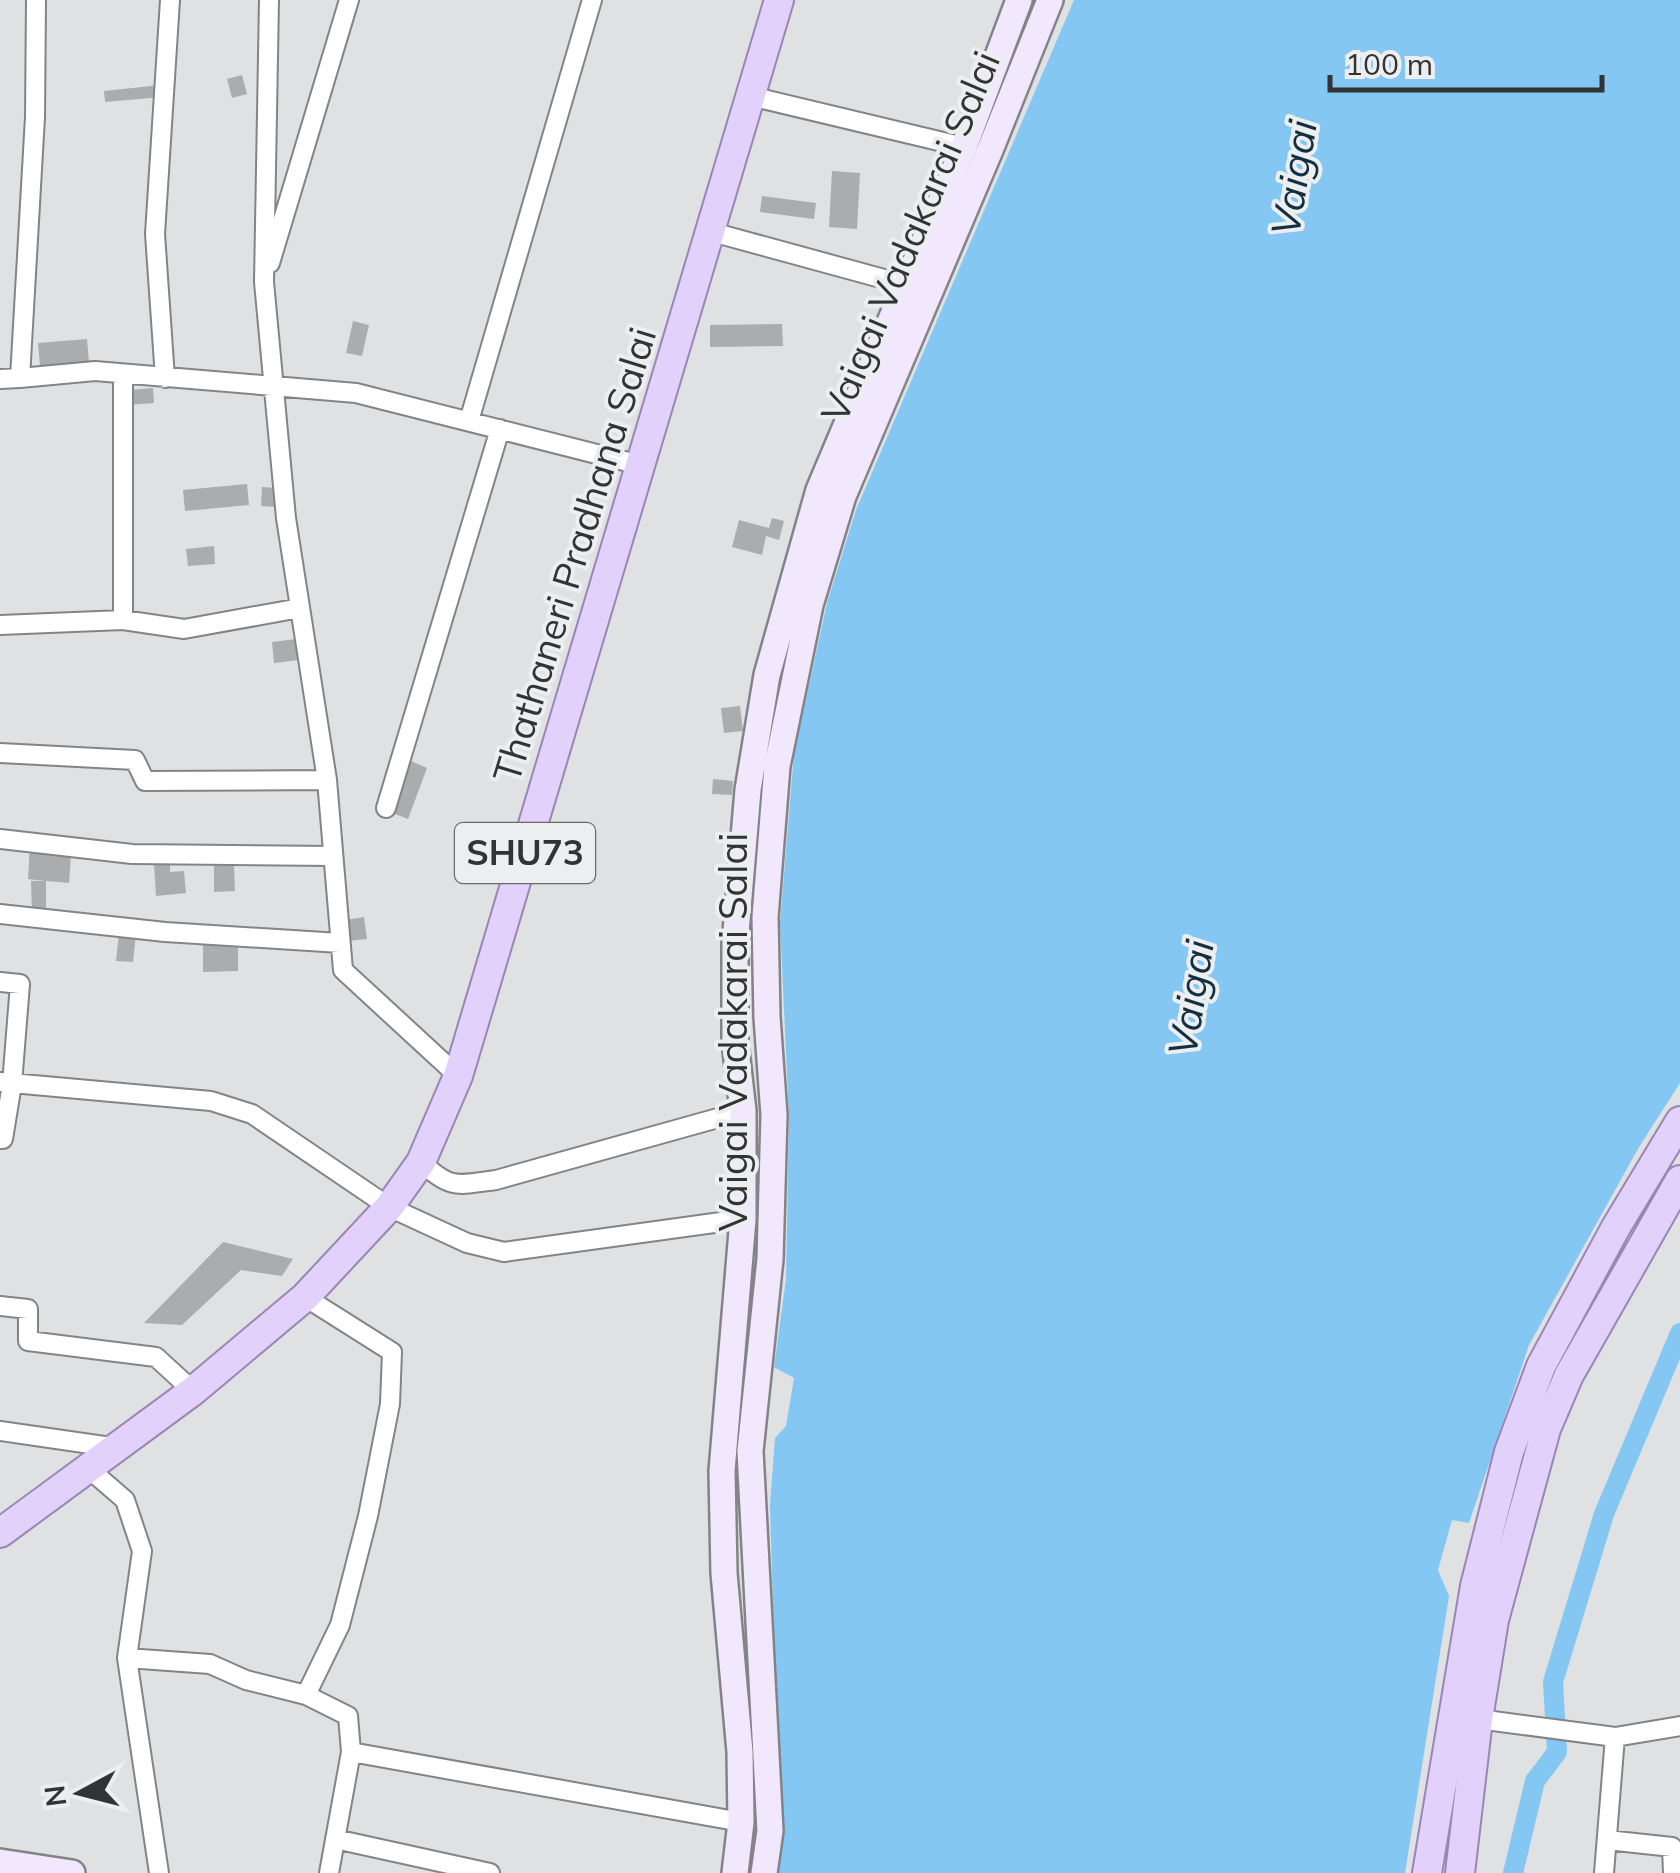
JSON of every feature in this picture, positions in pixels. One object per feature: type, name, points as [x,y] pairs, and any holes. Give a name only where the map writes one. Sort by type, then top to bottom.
[{"type":"main road","name":"Thathaneri Pradhana Salai","points":[[0,1533],[194,1392],[306,1297],[389,1207],[421,1162],[458,1076],[779,0]]},
{"type":"main road","name":"Vaigai Vadakarai Salai","points":[[735,1873],[741,1822],[740,1752],[722,1502],[725,1405],[737,1321],[744,1219],[742,1111],[735,1042],[735,944],[748,790],[767,675],[820,490],[964,147],[1019,0]]},
{"type":"main road","name":"Vaigai Vadakarai Salai","points":[[764,1873],[770,1831],[750,1451],[770,1259],[774,1115],[766,1016],[765,916],[777,766],[810,605],[843,496],[1050,0]]},
{"type":"main road","points":[[1427,1873],[1474,1586],[1509,1452],[1541,1366],[1616,1227],[1680,1121]]},
{"type":"main road","points":[[1460,1873],[1494,1620],[1546,1429],[1568,1375],[1680,1180]]},
{"type":"main road","points":[[0,1862],[72,1873]]},
{"type":"street","points":[[20,378],[35,117],[36,0]]},
{"type":"street","points":[[164,378],[156,234],[170,0]]},
{"type":"street","points":[[269,0],[264,282],[286,518],[327,780],[343,970],[458,1076]]},
{"type":"street","points":[[264,282],[349,0]]},
{"type":"street","points":[[469,421],[592,0]]},
{"type":"street","points":[[750,96],[964,147]]},
{"type":"street","points":[[712,232],[906,285]]},
{"type":"street","points":[[0,380],[95,371],[356,392],[640,465]]},
{"type":"street","points":[[123,374],[123,620]]},
{"type":"street","points":[[386,808],[500,430]]},
{"type":"street","points":[[0,625],[123,620],[184,629],[300,608]]},
{"type":"street","points":[[0,754],[135,760],[145,781],[327,780]]},
{"type":"street","points":[[0,838],[132,854],[333,856]]},
{"type":"street","points":[[0,914],[165,932],[340,943]]},
{"type":"street","points":[[0,982],[20,984],[6,1083],[3,1139],[0,1138]]},
{"type":"street","points":[[6,1083],[211,1101],[252,1114],[389,1207],[468,1242],[504,1252],[744,1219]]},
{"type":"street","points":[[421,1162],[441,1181],[480,1182],[742,1111]]},
{"type":"street","points":[[306,1297],[392,1352],[390,1404],[368,1516],[340,1625],[306,1696]]},
{"type":"street","points":[[0,1306],[28,1309],[28,1342],[156,1357],[194,1392]]},
{"type":"street","points":[[0,1431],[119,1448]]},
{"type":"street","points":[[88,1468],[125,1500],[142,1551],[127,1658],[159,1873]]},
{"type":"street","points":[[127,1658],[210,1664],[246,1680],[306,1696],[348,1716],[351,1752],[329,1873]]},
{"type":"street","points":[[1478,1719],[1616,1737],[1680,1726]]},
{"type":"street","points":[[1604,1873],[1616,1737]]},
{"type":"street","points":[[351,1752],[741,1822]]},
{"type":"street","points":[[335,1839],[490,1873]]},
{"type":"street","points":[[1607,1840],[1672,1847],[1673,1873]]},
{"type":"water","name":"Vaigai","points":[[1074,0],[1680,0],[1680,1083],[1639,1147],[1529,1345],[1469,1523],[1452,1520],[1438,1570],[1449,1596],[1405,1873],[777,1873],[780,1836],[770,1505],[775,1438],[786,1426],[794,1378],[774,1367],[786,1279],[789,1117],[780,923],[794,754],[827,603],[856,510]]},
{"type":"building","points":[[242,75],[247,94],[232,98],[227,79]]},
{"type":"building","points":[[161,85],[162,97],[105,102],[104,91]]},
{"type":"building","points":[[832,171],[860,173],[857,229],[829,227]]},
{"type":"building","points":[[762,196],[816,203],[814,219],[760,212]]},
{"type":"building","points":[[353,321],[369,325],[362,356],[346,353]]},
{"type":"building","points":[[782,324],[783,346],[710,347],[710,325]]},
{"type":"building","points":[[87,339],[89,363],[40,366],[38,343]]},
{"type":"building","points":[[153,388],[154,403],[129,405],[128,390]]},
{"type":"building","points":[[247,484],[249,505],[185,511],[183,490]]},
{"type":"building","points":[[262,487],[277,488],[276,507],[261,506]]},
{"type":"building","points":[[772,518],[784,521],[779,540],[766,536],[762,555],[732,547],[739,520],[769,528]]},
{"type":"building","points":[[214,546],[215,564],[188,566],[186,549]]},
{"type":"building","points":[[296,639],[299,660],[274,663],[272,642]]},
{"type":"building","points":[[740,706],[743,731],[724,733],[721,708]]},
{"type":"building","points":[[409,760],[427,768],[408,819],[390,812]]},
{"type":"building","points":[[713,779],[733,781],[732,795],[712,794]]},
{"type":"building","points":[[30,844],[45,845],[45,853],[71,855],[69,883],[46,881],[46,914],[32,915],[31,881],[45,881],[28,879]]},
{"type":"building","points":[[170,861],[170,872],[184,871],[186,893],[156,896],[154,863]]},
{"type":"building","points":[[234,865],[235,891],[214,892],[214,866]]},
{"type":"building","points":[[364,917],[367,939],[348,941],[345,920]]},
{"type":"building","points":[[119,933],[136,934],[133,962],[116,961]]},
{"type":"building","points":[[238,944],[238,971],[203,972],[203,945]]},
{"type":"building","points":[[223,1242],[293,1259],[282,1276],[241,1270],[182,1325],[144,1323]]},
{"type":"waterway","points":[[1513,1873],[1535,1781],[1557,1752],[1553,1682],[1604,1514],[1680,1333]]}]
